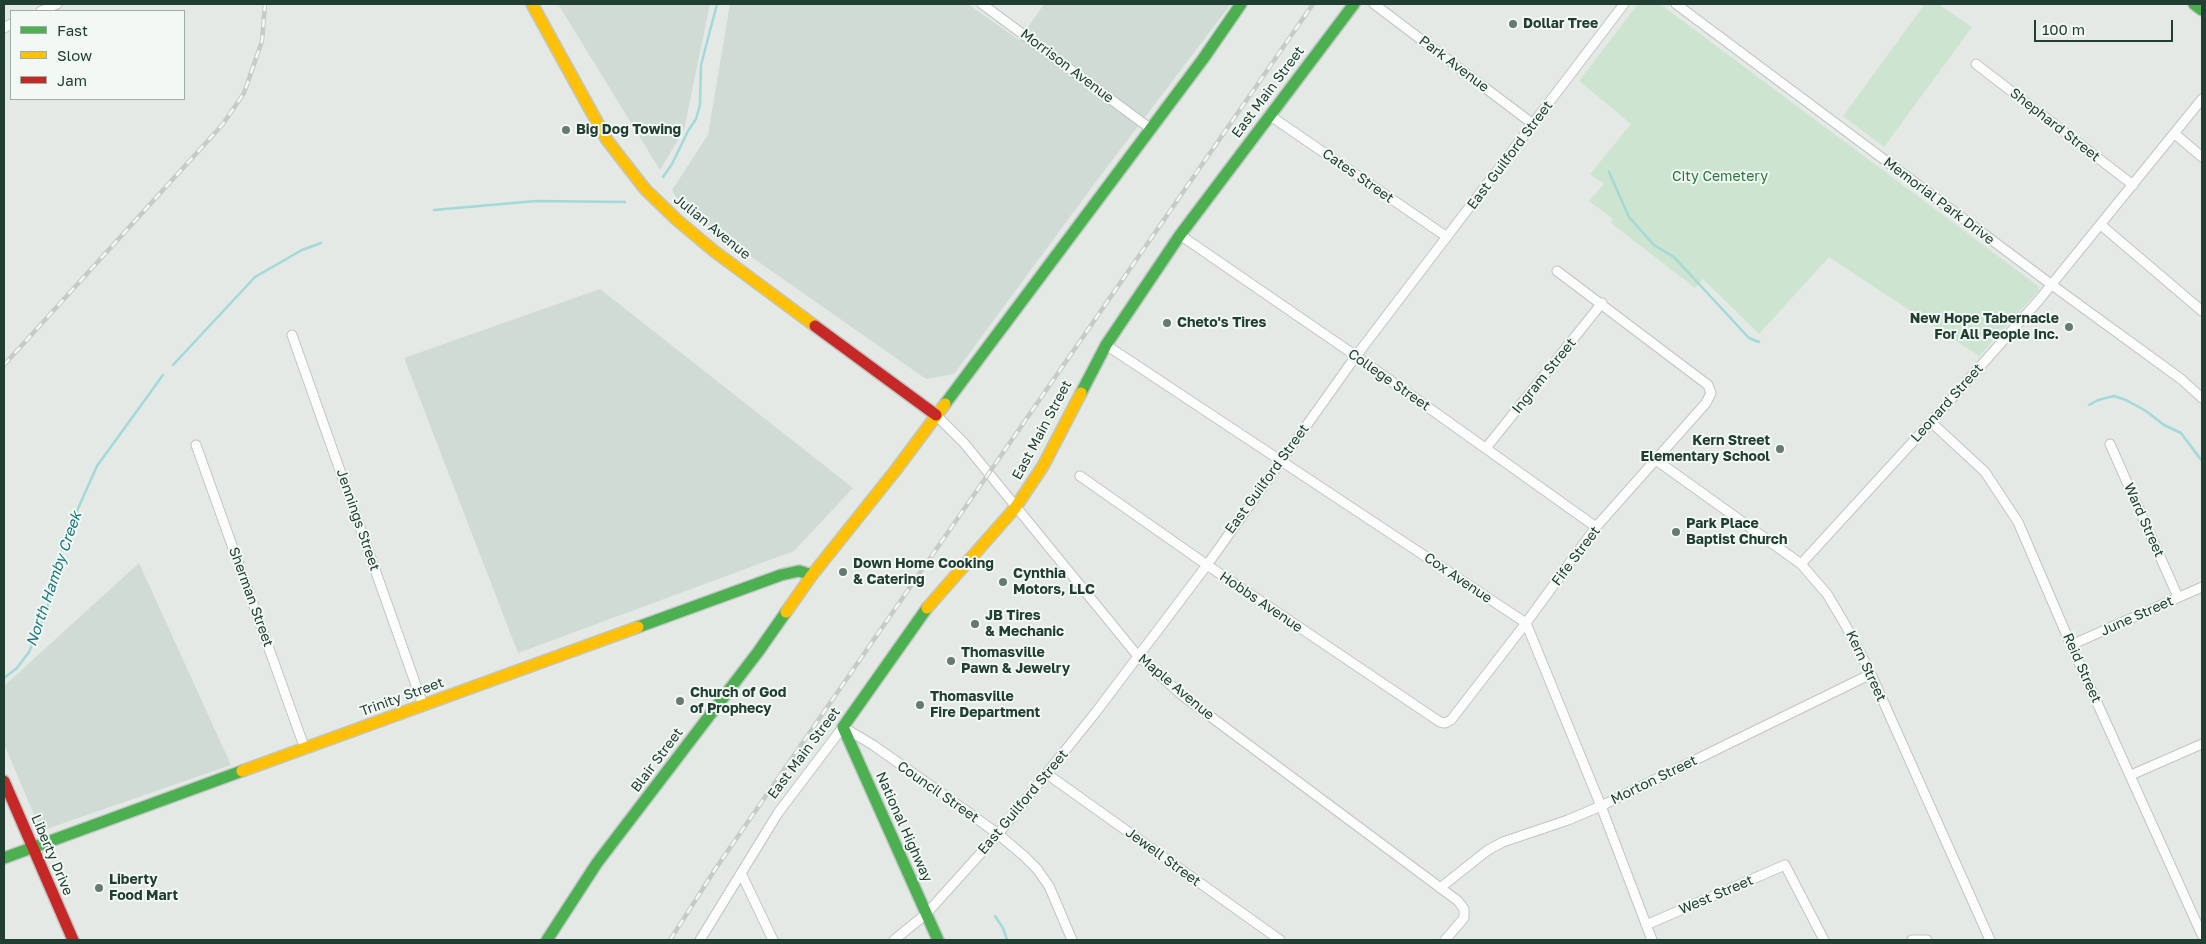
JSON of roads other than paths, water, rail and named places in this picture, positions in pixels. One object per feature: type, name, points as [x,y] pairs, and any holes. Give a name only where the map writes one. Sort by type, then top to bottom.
[{"type":"street","points":[[42,10],[56,4]]},
{"type":"street","name":"Julian Avenue","points":[[532,4],[607,140],[645,189],[677,220],[715,252],[936,415]]},
{"type":"street","name":"Morrison Avenue","points":[[982,4],[1151,129]]},
{"type":"street","points":[[812,575],[874,499],[1082,218],[1151,129],[1241,4]]},
{"type":"street","name":"East Main Street","points":[[700,940],[778,812],[843,727],[927,608],[1015,508],[1044,466],[1106,345],[1180,235],[1354,4]]},
{"type":"street","name":"Park Avenue","points":[[1374,4],[1533,124]]},
{"type":"street","name":"East Guilford Street","points":[[894,940],[926,914],[998,834],[1047,774],[1207,565],[1280,460],[1356,356],[1624,4]]},
{"type":"street","name":"Memorial Park Drive","points":[[1676,4],[2052,285],[2181,378],[2202,398]]},
{"type":"street","points":[[2194,4],[2202,10]]},
{"type":"street","name":"Shephard Street","points":[[1976,64],[2133,185]]},
{"type":"street","name":"Leonard Street","points":[[1801,564],[1931,422],[2052,285],[2202,99]]},
{"type":"street","name":"Cates Street","points":[[1270,115],[1447,237]]},
{"type":"street","points":[[2175,134],[2202,157]]},
{"type":"street","points":[[2101,225],[2202,311]]},
{"type":"street","name":"College Street","points":[[1180,235],[1356,356],[1596,527]]},
{"type":"street","points":[[1557,271],[1602,303]]},
{"type":"street","name":"Fife Street","points":[[1445,723],[1451,720],[1526,623],[1596,527],[1706,403],[1711,393],[1708,385],[1602,303]]},
{"type":"street","name":"Ingram Street","points":[[1486,448],[1602,303]]},
{"type":"street","name":"Jennings Street","points":[[292,334],[423,705]]},
{"type":"street","name":"Cox Avenue","points":[[1106,345],[1526,623]]},
{"type":"street","name":"Maple Avenue","points":[[936,415],[964,443],[1137,656],[1184,696],[1458,901],[1464,909],[1464,918],[1445,940]]},
{"type":"street","name":"Reid Street","points":[[1931,422],[1985,472],[2018,522],[2071,645],[2202,935]]},
{"type":"street","name":"Ward Street","points":[[2110,444],[2178,597]]},
{"type":"street","name":"Sherman Street","points":[[196,445],[305,749]]},
{"type":"street","name":"Kern Street","points":[[1656,460],[1801,564],[1827,594],[1846,626],[1870,674],[1990,940]]},
{"type":"street","name":"Hobbs Avenue","points":[[1080,476],[1207,565],[1440,722],[1445,723]]},
{"type":"street","name":"Trinity Street","points":[[4,858],[781,575],[799,571],[812,575]]},
{"type":"street","name":"Blair Street","points":[[547,940],[598,864],[758,652],[812,575]]},
{"type":"street","name":"June Street","points":[[2071,645],[2202,587]]},
{"type":"street","points":[[1526,623],[1601,806],[1652,940]]},
{"type":"street","name":"Morton Street","points":[[1440,888],[1488,850],[1503,842],[1568,820],[1601,806],[1870,674]]},
{"type":"street","name":"Council Street","points":[[843,727],[873,745],[998,834],[1037,869],[1049,886],[1072,940]]},
{"type":"street","name":"National Highway","points":[[843,727],[938,940]]},
{"type":"street","points":[[2131,775],[2202,744]]},
{"type":"street","name":"Jewell Street","points":[[1047,774],[1280,940]]},
{"type":"street","name":"Liberty Drive","points":[[4,781],[73,940]]},
{"type":"street","name":"West Street","points":[[1646,925],[1785,865],[1824,940]]},
{"type":"street","points":[[741,873],[773,940]]},
{"type":"street","points":[[1912,940],[1927,940]]},
{"type":"waterway","name":"North Hamby Creek","points":[[663,177],[696,119],[700,105],[701,65],[717,4]]},
{"type":"waterway","points":[[1609,172],[1629,217],[1636,225],[1654,245],[1674,257],[1749,338],[1759,342]]},
{"type":"waterway","name":"North Hamby Creek","points":[[434,210],[536,201],[625,202]]},
{"type":"waterway","name":"North Hamby Creek","points":[[173,365],[255,277],[302,250],[321,243]]},
{"type":"waterway","name":"North Hamby Creek","points":[[4,678],[17,668],[29,652],[47,609],[64,540],[97,466],[163,375]]},
{"type":"waterway","points":[[2089,405],[2098,400],[2114,396],[2126,400],[2146,411],[2164,425],[2181,433],[2202,461]]},
{"type":"waterway","points":[[995,916],[1003,928],[1007,940]]},
{"type":"railway","points":[[4,365],[223,124],[244,93],[262,41],[265,4]]},
{"type":"railway","points":[[670,940],[716,868],[1313,4]]},
{"type":"place","name":"Dollar Tree","points":[[1513,24]]},
{"type":"place","name":"Big Dog Towing","points":[[566,130]]},
{"type":"place","name":"Cheto's Tires","points":[[1167,323]]},
{"type":"place","name":"New Hope Tabernacle For All People Inc.","points":[[2069,327]]},
{"type":"place","name":"Kern Street Elementary School","points":[[1780,449]]},
{"type":"place","name":"Park Place Baptist Church","points":[[1676,532]]},
{"type":"place","name":"Down Home Cooking & Catering","points":[[843,572]]},
{"type":"place","name":"Cynthia Motors, LLC","points":[[1003,582]]},
{"type":"place","name":"JB Tires & Mechanic","points":[[975,624]]},
{"type":"place","name":"Thomasville Pawn & Jewelry","points":[[951,661]]},
{"type":"place","name":"Church of God of Prophecy","points":[[680,701]]},
{"type":"place","name":"Thomasville Fire Department","points":[[920,705]]},
{"type":"place","name":"Liberty Food Mart","points":[[99,888]]},
{"type":"park label","name":"City Cemetery","points":[[1720,177]]}]
